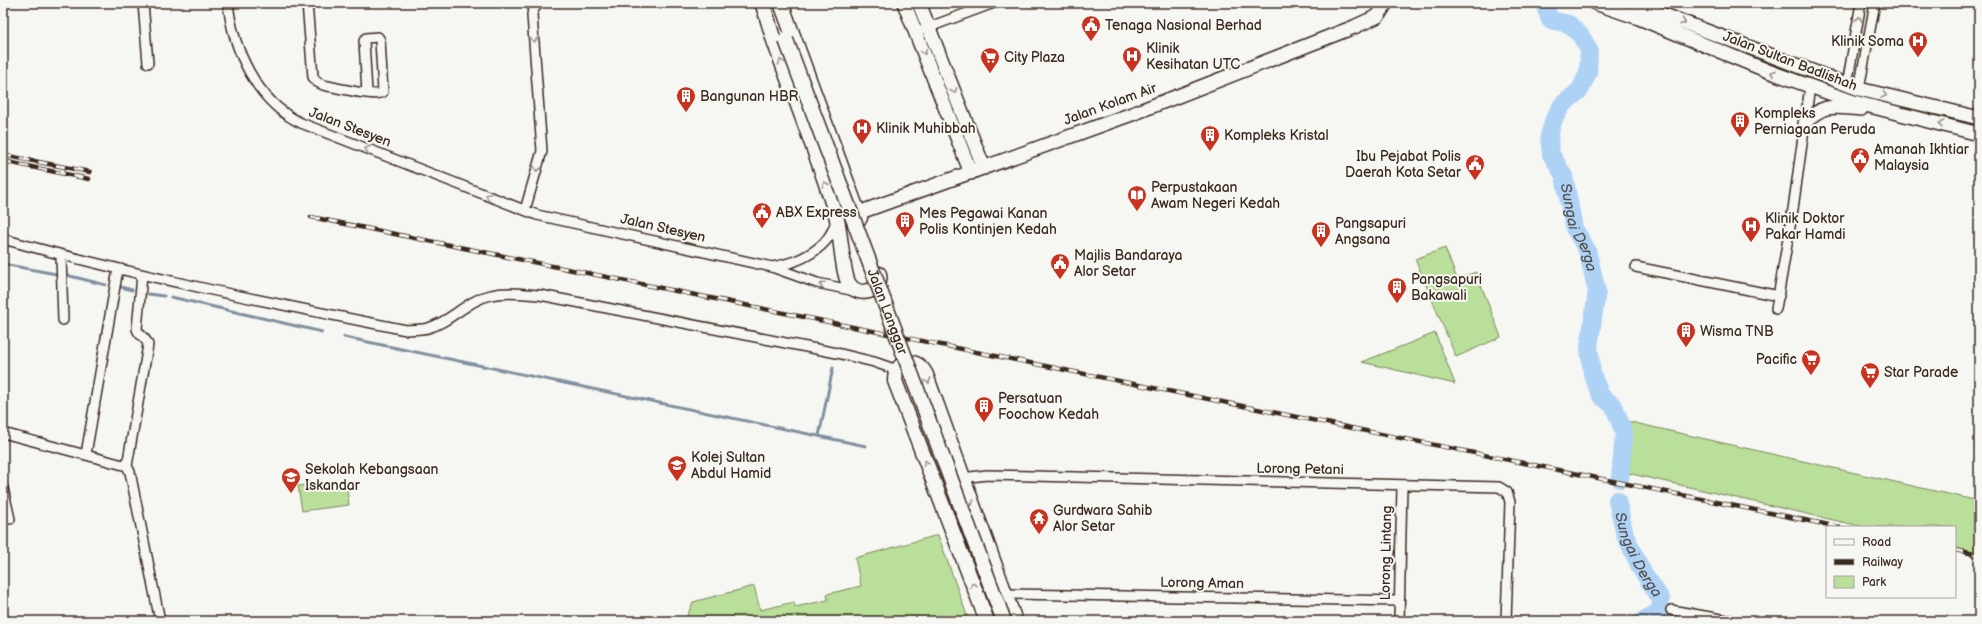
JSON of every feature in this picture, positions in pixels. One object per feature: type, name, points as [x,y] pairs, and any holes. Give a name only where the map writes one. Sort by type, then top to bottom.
[{"type":"main road","points":[[762,3],[836,218],[847,280],[853,288],[867,292],[874,289],[880,279],[858,214],[781,3]]},
{"type":"main road","name":"Jalan Langgar","points":[[772,3],[1004,621]]},
{"type":"main road","points":[[987,621],[894,381],[896,370],[902,364],[909,362],[917,364],[923,368],[1015,621]]},
{"type":"street","points":[[143,3],[148,63]]},
{"type":"street","name":"Jalan Stesyen","points":[[228,3],[234,34],[243,58],[263,92],[275,106],[292,119],[329,135],[537,214],[772,267],[817,283],[861,291]]},
{"type":"street","points":[[306,3],[313,77],[317,82],[323,85],[367,93],[379,94],[383,92],[380,42],[378,38],[366,38],[364,41],[367,93]]},
{"type":"street","points":[[525,210],[542,150],[532,15],[539,3]]},
{"type":"street","points":[[904,3],[971,173]]},
{"type":"street","points":[[919,3],[984,168]]},
{"type":"street","points":[[916,32],[994,3]]},
{"type":"street","name":"Jalan Kolam Air","points":[[858,214],[1138,112],[1371,20],[1378,16],[1386,3]]},
{"type":"street","name":"Jalan Sultan Badlishah","points":[[1595,3],[1638,18],[1768,71],[1854,102],[1979,134]]},
{"type":"street","name":"Jalan Sultan Badlishah","points":[[1635,3],[1847,85],[1979,118]]},
{"type":"street","points":[[1847,85],[1861,3]]},
{"type":"street","points":[[1859,89],[1875,3]]},
{"type":"street","points":[[1776,309],[1810,86]]},
{"type":"street","points":[[1805,123],[1815,112],[1829,107],[1893,112]]},
{"type":"street","points":[[772,267],[794,262],[814,251],[830,234],[835,226],[836,218]]},
{"type":"street","points":[[3,240],[61,256],[142,275],[406,330],[427,328],[437,324],[465,306],[491,295],[511,293],[540,295],[837,353],[874,362],[896,370]]},
{"type":"street","points":[[61,256],[63,320]]},
{"type":"street","points":[[1636,267],[1779,296]]},
{"type":"street","points":[[86,454],[118,269]]},
{"type":"street","points":[[142,275],[137,329],[139,334],[147,340],[148,344],[127,466],[130,472],[160,621]]},
{"type":"street","points":[[3,433],[127,466]]},
{"type":"street","name":"Lorong Petani","points":[[962,478],[987,475],[1402,486],[1499,487],[1507,492],[1510,502],[1506,621]]},
{"type":"street","name":"Lorong Lintang","points":[[1399,621],[1402,486]]},
{"type":"street","points":[[3,488],[10,519]]},
{"type":"street","name":"Lorong Aman","points":[[1005,594],[1399,601]]},
{"type":"street","points":[[1671,610],[1732,621]]},
{"type":"green space","points":[[1445,248],[1457,279],[1476,272],[1501,337],[1456,357],[1415,259]]},
{"type":"green space","points":[[1435,333],[1455,384],[1362,362]]},
{"type":"green space","points":[[1626,421],[1979,501],[1979,553],[1956,548],[1956,526],[1860,526],[1623,472]]},
{"type":"green space","points":[[346,480],[349,505],[302,511],[298,486]]},
{"type":"green space","points":[[938,535],[969,621],[685,621],[693,602],[754,586],[760,610],[794,602],[795,607],[828,600],[827,594],[861,586],[855,558]]},
{"type":"waterway","name":"Sungai Derga","points":[[1545,6],[1550,20],[1569,24],[1581,36],[1589,50],[1588,73],[1580,90],[1562,105],[1554,119],[1549,136],[1551,154],[1564,176],[1574,228],[1587,250],[1597,291],[1589,347],[1592,374],[1601,396],[1614,406],[1624,433],[1620,479]]},
{"type":"waterway","points":[[3,264],[56,274]]},
{"type":"waterway","points":[[66,275],[106,285]]},
{"type":"waterway","points":[[117,286],[132,290]]},
{"type":"waterway","points":[[148,294],[164,296]]},
{"type":"waterway","points":[[171,297],[322,332]]},
{"type":"waterway","points":[[344,337],[866,446]]},
{"type":"waterway","points":[[819,436],[833,368]]},
{"type":"waterway","name":"Sungai Derga","points":[[1617,500],[1625,535],[1641,569],[1661,599],[1660,611],[1642,621]]},
{"type":"railway","points":[[3,155],[90,172]]},
{"type":"railway","points":[[3,161],[89,179]]},
{"type":"railway","points":[[311,217],[1834,526]]},
{"type":"railway","points":[[1956,550],[1979,555]]},
{"type":"place","name":"Tenaga Nasional Berhad","points":[[1091,42]]},
{"type":"place","name":"Klinik Soma","points":[[1918,58]]},
{"type":"place","name":"Klinik Kesihatan UTC","points":[[1132,73]]},
{"type":"place","name":"City Plaza","points":[[990,74]]},
{"type":"place","name":"Bangunan HBR","points":[[686,113]]},
{"type":"place","name":"Kompleks Perniagaan Peruda","points":[[1740,138]]},
{"type":"place","name":"Klinik Muhibbah","points":[[862,145]]},
{"type":"place","name":"Kompleks Kristal","points":[[1210,152]]},
{"type":"place","name":"Amanah Ikhtiar Malaysia","points":[[1860,174]]},
{"type":"place","name":"Ibu Pejabat Polis Daerah Kota Setar","points":[[1475,181]]},
{"type":"place","name":"Perpustakaan Awam Negeri Kedah","points":[[1137,212]]},
{"type":"place","name":"ABX Express","points":[[762,229]]},
{"type":"place","name":"Mes Pegawai Kanan Polis Kontinjen Kedah","points":[[905,238]]},
{"type":"place","name":"Klinik Doktor Pakar Hamdi","points":[[1751,243]]},
{"type":"place","name":"Pangsapuri Angsana","points":[[1321,248]]},
{"type":"place","name":"Majlis Bandaraya Alor Setar","points":[[1060,280]]},
{"type":"place","name":"Pangsapuri Bakawali","points":[[1397,304]]},
{"type":"place","name":"Wisma TNB","points":[[1686,348]]},
{"type":"place","name":"Pacific","points":[[1811,376]]},
{"type":"place","name":"Star Parade","points":[[1870,389]]},
{"type":"place","name":"Persatuan Foochow Kedah","points":[[984,423]]},
{"type":"place","name":"Kolej Sultan Abdul Hamid","points":[[677,482]]},
{"type":"place","name":"Sekolah Kebangsaan Iskandar","points":[[291,494]]},
{"type":"place","name":"Gurdwara Sahib Alor Setar","points":[[1039,535]]}]
